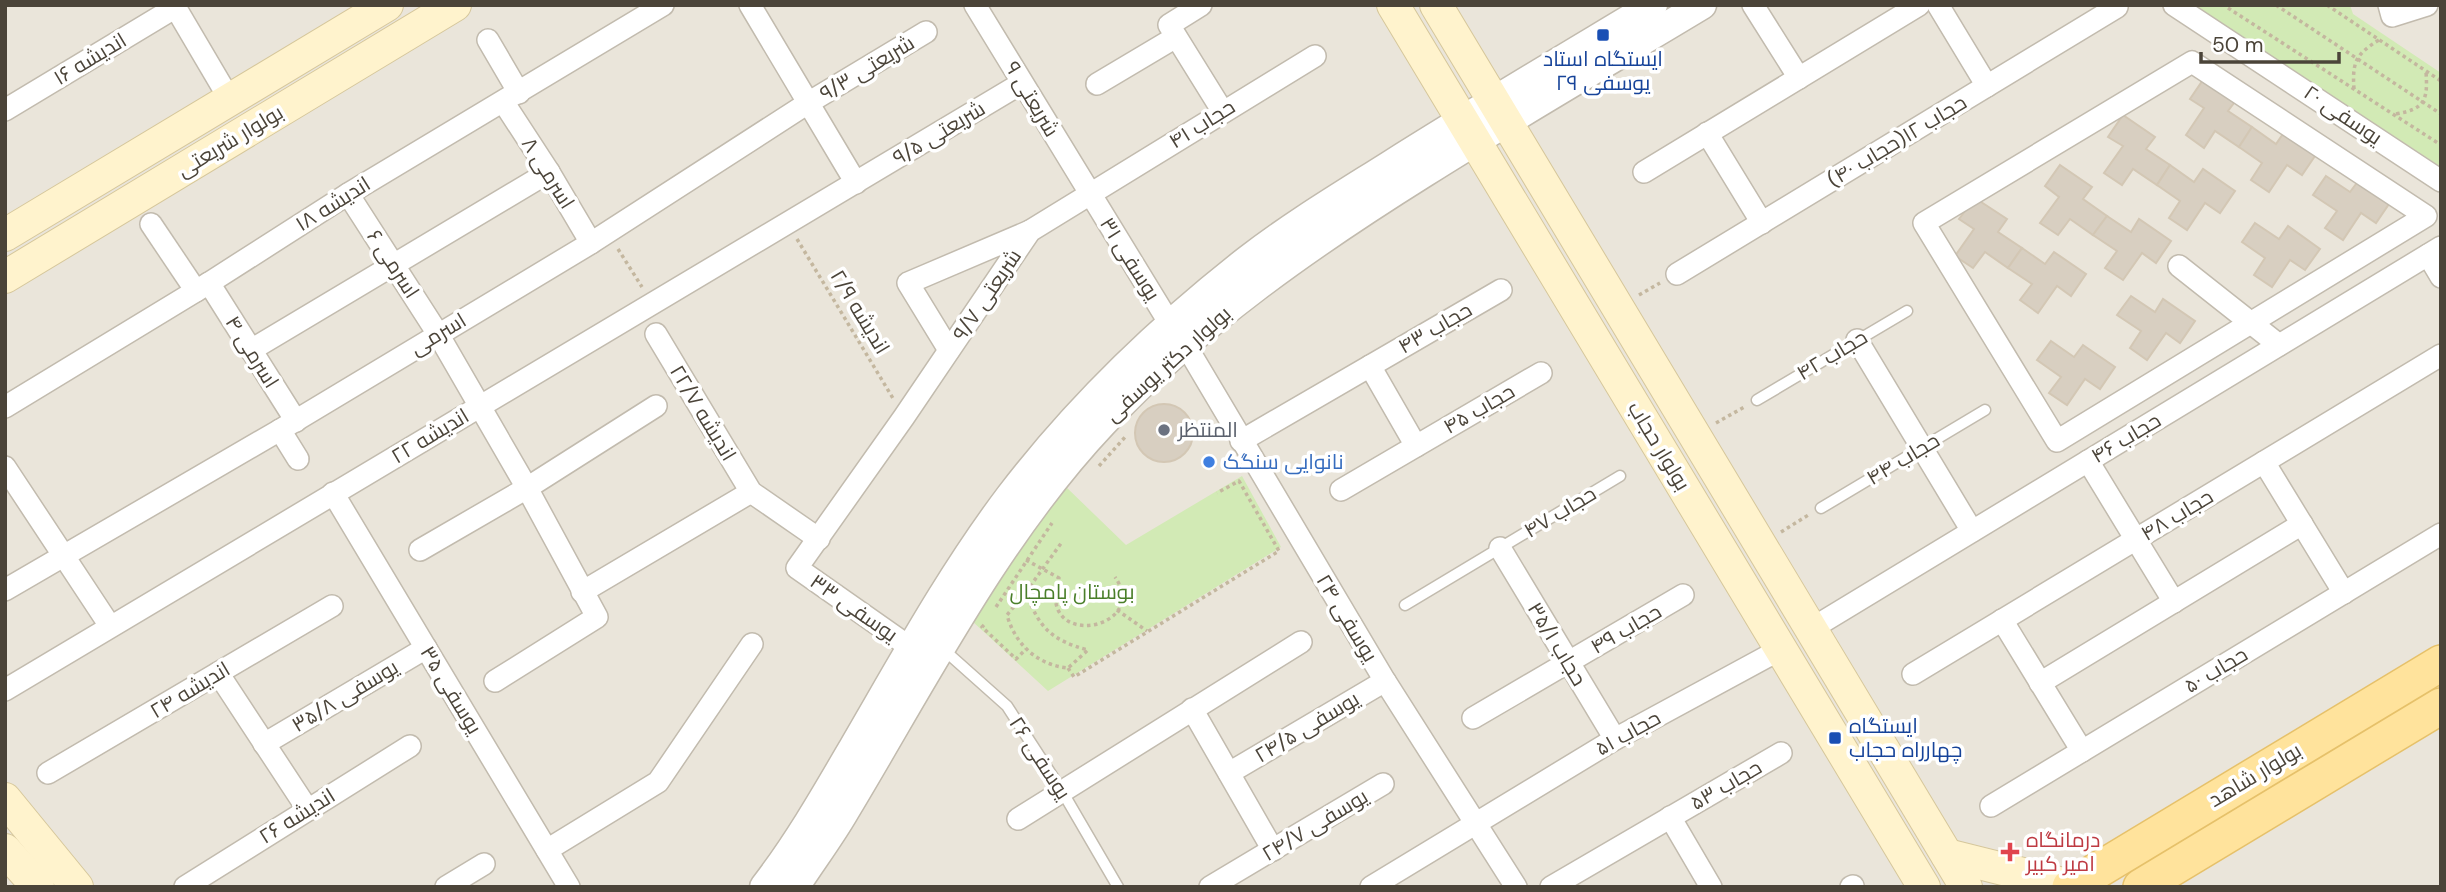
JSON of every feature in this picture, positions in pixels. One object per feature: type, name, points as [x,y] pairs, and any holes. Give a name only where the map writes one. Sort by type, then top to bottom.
[{"type":"main road","name":"بولوار شریعتی","points":[[5,235],[387,5]]},
{"type":"main road","name":"بولوار شریعتی","points":[[5,276],[455,5]]},
{"type":"main road","name":"بولوار حجاب","points":[[1393,5],[1921,885]]},
{"type":"main road","name":"بولوار حجاب","points":[[1436,5],[1966,887]]},
{"type":"main road","name":"بولوار شاهد","points":[[2070,887],[2441,663]]},
{"type":"main road","name":"بولوار شاهد","points":[[2141,887],[2441,706]]},
{"type":"main road","points":[[5,799],[77,887]]},
{"type":"main road","points":[[5,850],[38,887]]},
{"type":"main road","points":[[1947,855],[2070,887]]},
{"type":"street","name":"اندیشه ۱۸","points":[[5,407],[348,194],[663,5]]},
{"type":"street","points":[[750,5],[856,183]]},
{"type":"street","name":"شریعتی ۹","points":[[975,5],[1090,194]]},
{"type":"street","points":[[1097,85],[1172,31],[1201,5]]},
{"type":"street","name":"بولوار دکتر یوسفی","points":[[795,887],[843,815],[941,648],[1016,554],[1030,512],[1177,334],[1258,253],[1329,204],[1500,111],[1653,5]]},
{"type":"street","name":"بولوار دکتر یوسفی","points":[[1500,111],[1702,5]]},
{"type":"street","points":[[1753,5],[1799,78]]},
{"type":"street","points":[[1644,172],[1919,5]]},
{"type":"street","points":[[1938,5],[1987,86]]},
{"type":"street","name":"یوسفی ۲۰","points":[[2174,5],[2441,181]]},
{"type":"street","points":[[2390,10],[2427,5]]},
{"type":"street","points":[[175,6],[230,100]]},
{"type":"street","name":"اندیشه ۱۶","points":[[5,110],[175,6]]},
{"type":"street","name":"حجاب ۱۲(حجاب ۴۰)","points":[[1678,274],[2118,7]]},
{"type":"street","points":[[1172,31],[1223,112]]},
{"type":"street","name":"شریعتی ۹/۳","points":[[808,103],[926,33]]},
{"type":"street","name":"اسرمی ۸","points":[[488,40],[512,98],[549,172],[599,238]]},
{"type":"street","name":"حجاب ۴۱","points":[[1090,194],[1315,56]]},
{"type":"street","points":[[2192,62],[2426,216],[2251,323],[2057,441],[1924,223],[2192,62]]},
{"type":"street","name":"شریعتی ۹/۵","points":[[856,183],[1022,83]]},
{"type":"street","name":"اسرمی","points":[[5,590],[288,426],[599,238],[808,103]]},
{"type":"street","points":[[1707,133],[1762,223]]},
{"type":"street","points":[[251,350],[549,172]]},
{"type":"street","name":"اندیشه ۲۲","points":[[5,690],[856,183]]},
{"type":"street","name":"اسرمی ۶","points":[[348,194],[439,334],[597,617],[495,681]]},
{"type":"street","name":"شریعتی ۹/۷","points":[[797,568],[904,417],[1030,231],[1090,194]]},
{"type":"street","name":"یوسفی ۳۱","points":[[1090,194],[1177,334]]},
{"type":"street","name":"اسرمی ۴","points":[[151,224],[251,350],[288,426],[298,459]]},
{"type":"street","points":[[949,350],[908,283],[1030,231]]},
{"type":"street","points":[[2434,251],[2441,277]]},
{"type":"street","name":"حجاب ۴۶","points":[[1811,629],[2434,251]]},
{"type":"street","points":[[2179,266],[2279,345]]},
{"type":"street","name":"حجاب ۴۳","points":[[1241,442],[1501,290]]},
{"type":"street","name":"اندیشه ۲۲/۷","points":[[656,334],[751,492]]},
{"type":"street","name":"بولوار دکتر یوسفی","points":[[764,887],[822,802],[911,648],[1010,497],[1084,407],[1177,334]]},
{"type":"street","name":"یوسفی ۲۴","points":[[1177,334],[1385,681],[1517,887]]},
{"type":"street","points":[[1857,340],[1972,531]]},
{"type":"street","name":"حجاب ۴۸","points":[[1913,674],[2441,355]]},
{"type":"street","points":[[1370,366],[1416,446]]},
{"type":"street","name":"حجاب ۴۵","points":[[1341,490],[1541,373]]},
{"type":"street","points":[[419,550],[527,488],[656,406]]},
{"type":"street","points":[[2088,461],[2174,602]]},
{"type":"street","points":[[2264,461],[2344,593]]},
{"type":"street","points":[[5,467],[110,625]]},
{"type":"street","points":[[582,592],[751,492],[819,539]]},
{"type":"street","name":"یوسفی ۳۵","points":[[333,493],[569,887]]},
{"type":"street","points":[[2040,683],[2302,524]]},
{"type":"street","name":"حجاب ۵۰","points":[[1991,806],[2441,534]]},
{"type":"street","name":"حجاب ۳۵/۱","points":[[1500,548],[1615,739]]},
{"type":"street","name":"یوسفی ۳۳","points":[[797,568],[911,648]]},
{"type":"street","name":"حجاب ۴۹","points":[[1473,718],[1683,595]]},
{"type":"street","name":"اندیشه ۲۴","points":[[48,773],[332,606]]},
{"type":"street","points":[[2002,620],[2082,751]]},
{"type":"street","points":[[1018,819],[1301,642]]},
{"type":"street","points":[[547,850],[658,782],[752,644]]},
{"type":"street","name":"یوسفی ۳۵/۸","points":[[264,744],[426,648]]},
{"type":"street","name":"حجاب ۵۱","points":[[1371,887],[1615,739],[1781,649]]},
{"type":"street","points":[[218,673],[308,810]]},
{"type":"street","name":"یوسفی ۲۴/۵","points":[[1229,773],[1385,681]]},
{"type":"street","points":[[1192,709],[1273,850]]},
{"type":"street","name":"اندیشه ۲۶","points":[[185,887],[410,746]]},
{"type":"street","name":"حجاب ۵۳","points":[[1551,887],[1781,753]]},
{"type":"street","name":"یوسفی ۲۴/۷","points":[[1210,887],[1383,784]]},
{"type":"street","points":[[1670,817],[1704,884]]},
{"type":"street","points":[[446,887],[484,864]]},
{"type":"lane","name":"حجاب ۴۲","points":[[1757,400],[1907,311]]},
{"type":"lane","name":"حجاب ۴۴","points":[[1821,508],[1985,410]]},
{"type":"lane","name":"حجاب ۴۷","points":[[1405,605],[1620,476]]},
{"type":"lane","name":"یوسفی ۲۶","points":[[941,648],[1007,706],[1062,791],[1118,887]]},
{"type":"path","points":[[2276,5],[2441,114]]},
{"type":"path","points":[[2327,5],[2441,81]]},
{"type":"path","points":[[2228,8],[2441,145]]},
{"type":"path","points":[[2354,89],[2356,58],[2379,40]]},
{"type":"path","points":[[2394,115],[2412,111],[2424,103],[2426,72]]},
{"type":"path","name":"اندیشه ۲/۹","points":[[788,223],[904,417]]},
{"type":"path","points":[[599,238],[652,304]]},
{"type":"path","points":[[1617,307],[1678,274]]},
{"type":"path","points":[[1695,435],[1757,400]]},
{"type":"path","points":[[1094,471],[1127,435]]},
{"type":"path","points":[[1062,542],[1007,615],[1010,627],[1026,649],[1045,662],[1068,668],[1074,677],[1279,551],[1239,481],[1217,493]]},
{"type":"path","points":[[1760,544],[1821,508]]},
{"type":"path","points":[[1026,649],[1016,659],[982,628],[1016,554],[1055,520]]},
{"type":"path","points":[[1016,554],[1059,578],[1055,601],[1061,612],[1078,625],[1089,628],[1110,619],[1117,610],[1122,593],[1115,577]]},
{"type":"path","points":[[1026,593],[1039,621],[1047,631],[1064,643],[1088,650],[1068,668]]},
{"type":"path","points":[[1117,610],[1148,632]]},
{"type":"shaded area","points":[[5,5],[2441,5],[2441,887],[5,887]]},
{"type":"green space","points":[[2193,5],[2350,5],[2353,14],[2441,73],[2441,167]]},
{"type":"green space","name":"بوستان پامچال","points":[[1242,476],[1281,547],[1048,691],[972,621],[1017,545],[1064,485],[1126,545]]},
{"type":"building","points":[[2205,77],[2237,99],[2228,111],[2252,127],[2239,147],[2215,131],[2204,148],[2186,135],[2204,108],[2190,99]]},
{"type":"building","points":[[2123,115],[2155,137],[2146,149],[2170,165],[2157,185],[2133,169],[2122,185],[2104,173],[2123,146],[2108,137]]},
{"type":"building","points":[[2252,127],[2276,144],[2285,131],[2317,153],[2302,175],[2287,165],[2269,192],[2251,180],[2262,163],[2239,147]]},
{"type":"building","points":[[2060,165],[2092,187],[2083,199],[2107,216],[2093,235],[2070,219],[2058,235],[2040,223],[2059,197],[2045,186]]},
{"type":"building","points":[[2170,165],[2194,182],[2203,169],[2235,191],[2220,213],[2205,203],[2187,230],[2169,218],[2180,201],[2157,185]]},
{"type":"building","points":[[2326,176],[2350,192],[2359,180],[2391,201],[2376,223],[2361,213],[2343,240],[2325,228],[2337,211],[2313,195]]},
{"type":"building","points":[[1975,198],[2007,219],[1998,232],[2022,248],[2008,268],[1985,252],[1973,268],[1955,256],[1974,229],[1959,219]]},
{"type":"building","points":[[2107,216],[2131,232],[2139,219],[2171,241],[2156,263],[2142,253],[2123,280],[2105,268],[2117,251],[2093,235]]},
{"type":"building","points":[[2255,223],[2279,239],[2288,226],[2320,249],[2305,270],[2290,260],[2272,287],[2254,275],[2265,258],[2242,242]]},
{"type":"building","points":[[2022,248],[2045,264],[2054,252],[2086,274],[2071,296],[2057,286],[2038,313],[2020,300],[2032,284],[2008,268]]},
{"type":"building","points":[[2131,296],[2155,312],[2163,299],[2195,321],[2180,343],[2166,333],[2147,360],[2130,348],[2141,331],[2117,315]]},
{"type":"building","points":[[2051,341],[2074,357],[2083,345],[2115,367],[2100,389],[2085,379],[2067,405],[2049,393],[2061,377],[2037,360]]},
{"type":"building","name":"المنتظر","points":[[1164,404],[1180,409],[1188,417],[1193,433],[1188,449],[1180,457],[1164,462],[1148,457],[1140,449],[1135,433],[1140,417],[1148,409]]},
{"type":"place","name":"ایستگاه استاد یوسفی ۲۹","points":[[1603,35]]},
{"type":"place","name":"المنتظر","points":[[1164,430]]},
{"type":"place","name":"نانوایی سنگک","points":[[1209,462]]},
{"type":"place","name":"ایستگاه چهارراه حجاب","points":[[1835,738]]},
{"type":"place","name":"درمانگاه امیر کبیر","points":[[2010,852]]}]
